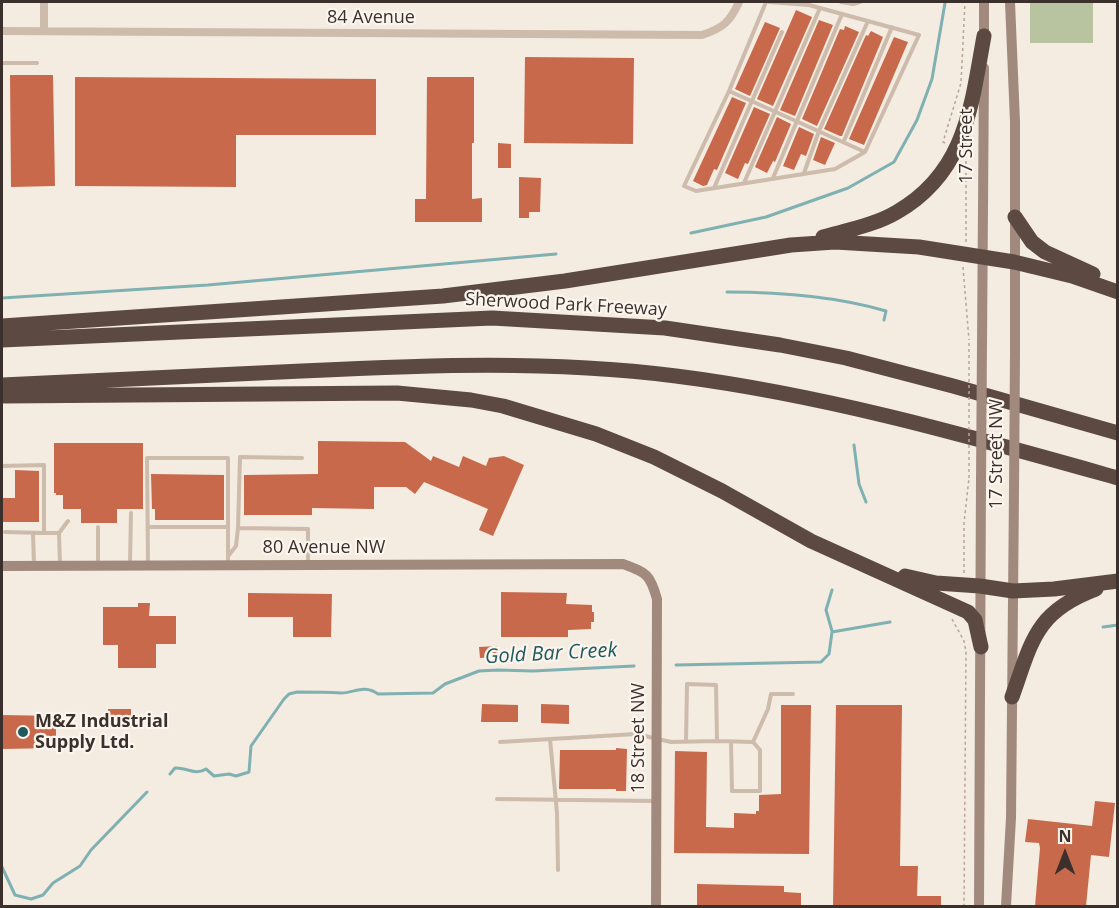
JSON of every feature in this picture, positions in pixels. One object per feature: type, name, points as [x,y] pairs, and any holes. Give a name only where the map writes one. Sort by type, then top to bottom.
[{"type":"highway","points":[[791,245],[866,225],[896,213],[914,201],[932,184],[957,149],[969,115],[984,36]]},
{"type":"highway","points":[[1015,217],[1032,242],[1045,252],[1118,285]]},
{"type":"highway","points":[[2,326],[443,296],[565,281],[791,245],[835,242],[891,245],[982,256],[1072,276],[1118,292]]},
{"type":"highway","name":"Sherwood Park Freeway","points":[[2,340],[492,318],[665,328],[768,343],[846,358],[1118,433]]},
{"type":"highway","points":[[2,385],[469,364],[610,369],[675,375],[807,397],[889,415],[1118,478]]},
{"type":"highway","points":[[2,396],[397,393],[503,405],[596,434],[654,457],[722,491],[811,541],[968,612],[975,620],[981,647]]},
{"type":"highway","points":[[873,568],[936,583],[1013,591],[1118,583]]},
{"type":"highway","points":[[1012,697],[1029,646],[1048,616],[1081,595],[1118,583]]},
{"type":"main road","points":[[984,2],[984,36]]},
{"type":"main road","name":"17 Street NW","points":[[1006,906],[1011,818],[1015,354],[1015,122],[1010,2]]},
{"type":"main road","name":"17 Street","points":[[982,256],[984,36]]},
{"type":"main road","name":"17 Street NW","points":[[979,906],[981,647],[972,585],[981,479],[982,256]]},
{"type":"main road","name":"80 Avenue NW","points":[[2,566],[148,565],[228,560],[308,564],[623,564],[645,572]]},
{"type":"main road","name":"18 Street NW","points":[[645,572],[653,585],[657,599],[656,906]]},
{"type":"street","points":[[44,2],[44,30]]},
{"type":"street","name":"84 Avenue","points":[[2,31],[702,35],[720,29],[733,14],[739,2]]},
{"type":"lane","points":[[768,2],[809,5],[919,35],[865,152],[835,169],[696,191],[684,186],[768,2]]},
{"type":"lane","points":[[842,2],[853,4],[860,2]]},
{"type":"lane","points":[[743,184],[820,8]]},
{"type":"lane","points":[[772,178],[842,14]]},
{"type":"lane","points":[[804,174],[819,131],[868,21]]},
{"type":"lane","points":[[844,141],[892,27]]},
{"type":"lane","points":[[714,188],[782,32]]},
{"type":"lane","points":[[2,63],[37,63]]},
{"type":"lane","points":[[729,91],[865,152]]},
{"type":"lane","points":[[228,560],[236,546],[240,457],[302,458]]},
{"type":"lane","points":[[148,565],[147,458],[228,458],[228,560]]},
{"type":"lane","points":[[2,466],[44,465],[44,533]]},
{"type":"lane","points":[[130,513],[130,565]]},
{"type":"lane","points":[[60,565],[60,533],[68,521]]},
{"type":"lane","points":[[98,527],[98,565]]},
{"type":"lane","points":[[148,527],[228,527]]},
{"type":"lane","points":[[238,528],[308,529],[308,564]]},
{"type":"lane","points":[[5,532],[60,533]]},
{"type":"lane","points":[[33,533],[34,566]]},
{"type":"lane","points":[[686,742],[687,684],[717,685],[717,741]]},
{"type":"lane","points":[[753,742],[768,709],[771,694],[794,694]]},
{"type":"lane","points":[[500,742],[636,734],[671,742],[717,741],[753,742],[760,750],[760,790],[732,790],[731,742]]},
{"type":"lane","points":[[550,739],[557,813],[558,870]]},
{"type":"lane","points":[[497,799],[656,801]]},
{"type":"path","points":[[964,2],[961,83],[943,142],[966,155],[963,263],[969,340],[969,478],[964,523],[972,585]]},
{"type":"path","points":[[959,608],[952,619],[964,641],[966,651],[964,906]]},
{"type":"green space","points":[[1030,2],[1093,2],[1093,43],[1030,43]]},
{"type":"building","points":[[796,10],[812,17],[773,106],[757,99]]},
{"type":"building","points":[[819,20],[833,25],[795,116],[780,110]]},
{"type":"building","points":[[765,22],[780,28],[750,96],[735,89]]},
{"type":"building","points":[[845,26],[859,32],[817,126],[802,119],[840,29],[844,30]]},
{"type":"building","points":[[871,31],[883,37],[842,136],[840,136],[824,129],[866,35],[868,36]]},
{"type":"building","points":[[894,37],[908,42],[864,145],[849,139]]},
{"type":"building","points":[[525,57],[634,58],[633,144],[524,143]]},
{"type":"building","points":[[10,75],[53,75],[55,186],[11,187]]},
{"type":"building","points":[[75,77],[376,79],[376,135],[236,135],[236,187],[75,186]]},
{"type":"building","points":[[427,77],[474,77],[472,199],[482,198],[482,222],[415,222],[415,199],[426,199]]},
{"type":"building","points":[[732,97],[746,103],[717,170],[714,169],[707,185],[703,186],[693,181]]},
{"type":"building","points":[[754,107],[770,114],[748,164],[745,163],[738,179],[725,173]]},
{"type":"building","points":[[777,117],[791,124],[775,162],[773,161],[767,173],[755,167]]},
{"type":"building","points":[[799,127],[814,134],[806,156],[801,154],[794,170],[783,166]]},
{"type":"building","points":[[821,137],[835,143],[825,165],[813,160]]},
{"type":"building","points":[[498,143],[511,144],[511,168],[498,168]]},
{"type":"building","points":[[519,177],[541,178],[540,212],[529,212],[529,218],[519,218]]},
{"type":"building","points":[[318,441],[405,442],[431,461],[433,456],[459,467],[463,456],[486,466],[489,458],[504,456],[524,465],[493,536],[479,530],[488,509],[424,482],[415,494],[406,487],[374,487],[374,509],[312,508],[312,515],[244,515],[244,475],[318,474]]},
{"type":"building","points":[[54,443],[143,443],[143,509],[117,509],[117,523],[81,523],[81,509],[63,509],[63,495],[54,493]]},
{"type":"building","points":[[15,470],[39,471],[39,522],[2,522],[2,498],[15,498]]},
{"type":"building","points":[[151,474],[224,475],[224,520],[155,520],[155,509],[152,509]]},
{"type":"building","points":[[501,592],[567,593],[566,604],[592,605],[594,622],[591,622],[591,629],[568,630],[568,637],[501,637]]},
{"type":"building","points":[[248,593],[332,594],[331,637],[293,637],[293,617],[248,617]]},
{"type":"building","points":[[138,603],[150,603],[149,616],[176,616],[176,644],[156,644],[156,668],[118,668],[118,645],[103,645],[103,607],[138,607]]},
{"type":"building","points":[[497,646],[498,657],[480,658],[479,647]]},
{"type":"building","points":[[482,704],[518,705],[518,722],[481,722]]},
{"type":"building","points":[[541,704],[569,705],[569,724],[541,723]]},
{"type":"building","points":[[781,705],[811,705],[809,854],[674,853],[675,751],[707,752],[706,827],[734,828],[734,813],[756,814],[756,811],[759,811],[759,795],[781,794]]},
{"type":"building","points":[[836,705],[902,705],[900,866],[918,866],[917,896],[941,896],[941,906],[833,906]]},
{"type":"building","points":[[108,709],[131,709],[131,728],[104,728],[104,720],[108,720]]},
{"type":"building","name":"M&Z Industrial Supply Ltd.","points":[[2,715],[56,716],[56,748],[2,749]]},
{"type":"building","points":[[616,748],[627,749],[626,791],[559,789],[560,750],[616,750]]},
{"type":"building","points":[[1095,801],[1115,803],[1109,857],[1091,855],[1086,906],[1035,906],[1040,848],[1039,843],[1025,842],[1028,819],[1092,826]]},
{"type":"building","points":[[697,884],[784,886],[784,892],[801,893],[801,906],[697,906]]},
{"type":"waterway","points":[[691,233],[766,217],[848,188],[894,162],[917,120],[932,79],[945,3]]},
{"type":"waterway","points":[[2,298],[208,285],[556,254]]},
{"type":"waterway","points":[[727,292],[827,298],[886,311],[884,320]]},
{"type":"waterway","points":[[854,445],[859,484],[866,502]]},
{"type":"waterway","points":[[832,590],[826,610],[832,631]]},
{"type":"waterway","name":"Gold Bar Creek","points":[[676,665],[821,662],[829,654],[832,632],[890,622]]},
{"type":"waterway","name":"Gold Bar Creek","points":[[1103,627],[1118,625]]},
{"type":"waterway","name":"Gold Bar Creek","points":[[170,774],[175,768],[198,772],[206,769],[214,776],[229,774],[236,776],[249,772],[251,746],[284,699],[289,694],[297,692],[341,693],[364,689],[378,694],[433,693],[445,684],[479,671],[634,666]]},
{"type":"waterway","name":"Gold Bar Creek","points":[[2,867],[15,895],[31,899],[43,895],[53,883],[80,866],[91,850],[147,792]]},
{"type":"place","name":"M&Z Industrial Supply Ltd.","points":[[23,732]]}]
